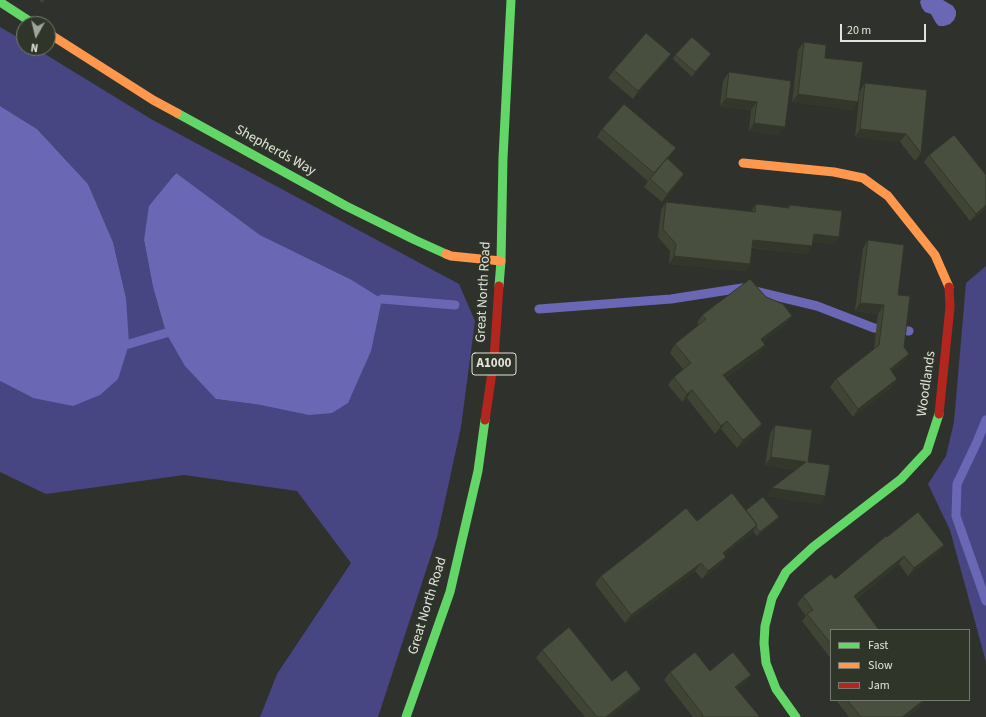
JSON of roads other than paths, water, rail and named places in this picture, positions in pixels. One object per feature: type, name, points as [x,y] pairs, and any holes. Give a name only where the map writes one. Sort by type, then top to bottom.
[{"type":"street","name":"Great North Road","points":[[406,717],[450,592],[478,471],[494,359],[501,261],[503,158],[511,0]]},
{"type":"street","points":[[0,2],[22,16]]},
{"type":"street","name":"Shepherds Way","points":[[56,38],[153,100],[353,210],[451,256],[501,261]]},
{"type":"street","name":"Woodlands","points":[[743,163],[834,172],[863,178],[888,196],[935,255],[949,287],[950,307],[940,412],[928,451],[901,479],[813,547],[786,572],[772,598],[765,626],[764,642],[766,663],[776,689],[796,717]]},
{"type":"waterway","points":[[539,309],[671,299],[742,288],[817,306],[874,328],[909,331]]},
{"type":"waterway","points":[[382,299],[455,305]]},
{"type":"waterway","points":[[129,344],[166,333]]},
{"type":"waterway","points":[[986,420],[957,484],[956,516],[986,601]]}]
